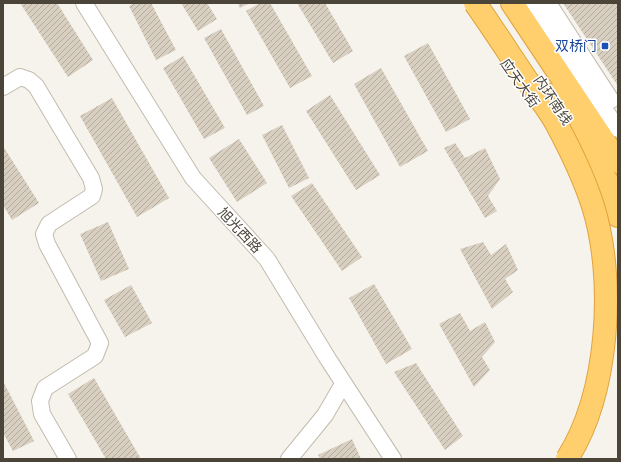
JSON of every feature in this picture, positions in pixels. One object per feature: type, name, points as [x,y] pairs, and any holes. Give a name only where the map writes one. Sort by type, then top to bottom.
[{"type":"highway","points":[[475,3],[605,199],[618,216]]},
{"type":"highway","name":"内环南线","points":[[487,3],[618,198]]},
{"type":"highway","name":"内环南线","points":[[512,3],[618,162]]},
{"type":"highway","points":[[525,3],[618,140]]},
{"type":"highway","points":[[590,97],[618,134]]},
{"type":"highway","points":[[556,123],[593,208],[605,266],[605,333],[601,368],[585,423],[567,459]]},
{"type":"street","name":"旭光西路","points":[[84,3],[193,178],[267,259],[343,384],[393,459]]},
{"type":"street","name":"应天大街","points":[[463,3],[618,222]]},
{"type":"street","points":[[531,3],[618,129]]},
{"type":"street","points":[[548,3],[618,111]]},
{"type":"street","points":[[3,87],[20,77],[29,80],[36,86],[91,178],[94,189],[92,196],[61,218],[49,224],[44,234],[47,244],[100,343],[95,356],[45,388],[40,401],[42,414],[68,459]]},
{"type":"street","points":[[289,459],[325,415],[343,384]]},
{"type":"building","points":[[20,3],[57,3],[93,60],[68,77]]},
{"type":"building","points":[[135,3],[151,3],[176,50],[156,60],[129,6]]},
{"type":"building","points":[[181,3],[207,3],[217,19],[198,31]]},
{"type":"building","points":[[238,3],[250,3],[240,8]]},
{"type":"building","points":[[260,3],[270,3],[312,76],[290,88],[246,11]]},
{"type":"building","points":[[297,3],[325,3],[353,51],[333,63]]},
{"type":"building","name":"双桥门","points":[[563,3],[616,3],[618,5],[618,86]]},
{"type":"building","points":[[221,29],[264,106],[247,115],[204,38]]},
{"type":"building","points":[[428,43],[470,119],[446,132],[404,56]]},
{"type":"building","points":[[183,56],[225,128],[204,139],[163,68]]},
{"type":"building","points":[[381,68],[428,151],[400,167],[354,84]]},
{"type":"building","points":[[330,95],[380,175],[356,190],[306,111]]},
{"type":"building","points":[[112,98],[169,198],[137,217],[80,116]]},
{"type":"building","points":[[282,125],[309,178],[289,188],[262,135]]},
{"type":"building","points":[[239,139],[267,183],[237,202],[209,158]]},
{"type":"building","points":[[455,143],[465,158],[485,148],[500,179],[488,196],[497,211],[485,218],[444,148]]},
{"type":"building","points":[[3,146],[39,203],[12,220],[3,205]]},
{"type":"building","points":[[312,183],[362,257],[342,271],[291,196]]},
{"type":"building","points":[[108,222],[129,269],[101,281],[80,234]]},
{"type":"building","points":[[483,242],[491,255],[506,244],[518,270],[505,279],[513,292],[492,309],[460,249]]},
{"type":"building","points":[[374,284],[412,349],[386,364],[349,298]]},
{"type":"building","points":[[131,285],[152,323],[125,337],[104,300]]},
{"type":"building","points":[[460,313],[470,331],[485,322],[495,342],[482,357],[490,370],[474,387],[439,324]]},
{"type":"building","points":[[416,363],[463,436],[445,450],[394,372]]},
{"type":"building","points":[[94,378],[141,459],[106,459],[68,394]]},
{"type":"building","points":[[3,381],[34,441],[13,451],[3,433]]},
{"type":"building","points":[[352,439],[361,459],[320,459],[318,455]]},
{"type":"place","name":"双桥门","points":[[605,46]]}]
